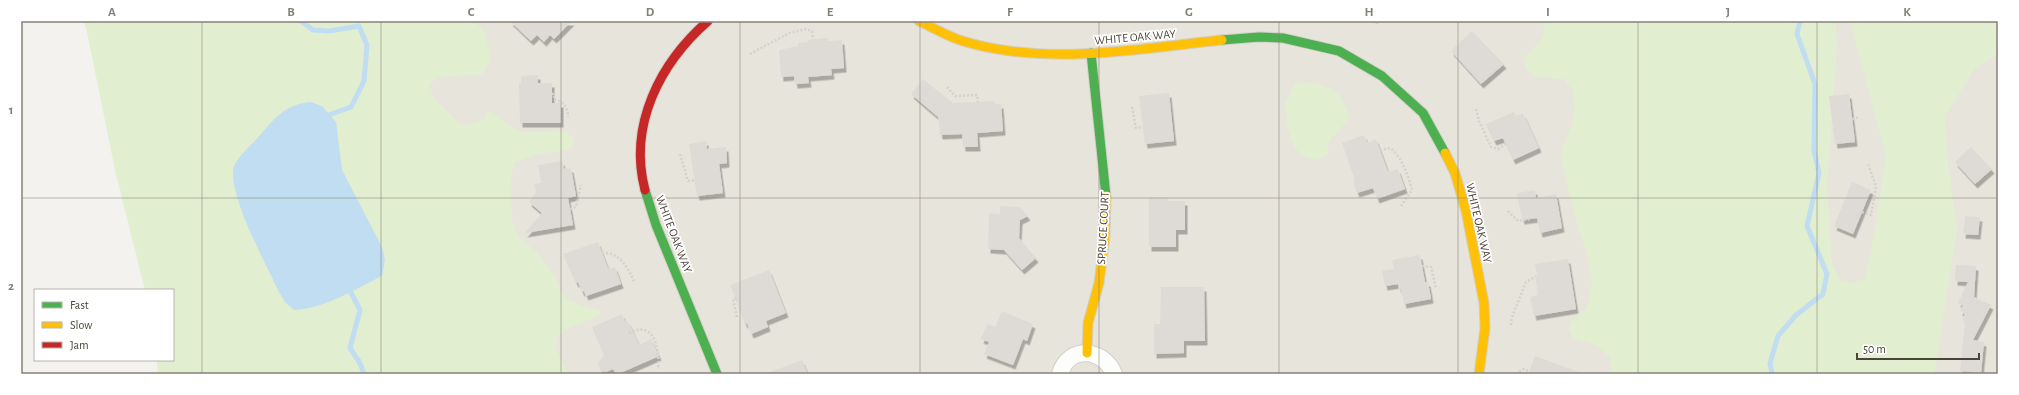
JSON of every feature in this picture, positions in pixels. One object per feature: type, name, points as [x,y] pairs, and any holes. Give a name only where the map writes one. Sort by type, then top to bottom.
[{"type":"street","name":"WHITE OAK WAY","points":[[708,21],[693,32],[666,66],[648,108],[643,128],[640,157],[650,211],[717,374]]},
{"type":"street","name":"WHITE OAK WAY","points":[[919,21],[965,42],[1024,54],[1091,53],[1259,37],[1282,38],[1340,51],[1382,76],[1423,113],[1455,173],[1466,211],[1484,303],[1484,328],[1479,374]]},
{"type":"street","name":"SPRUCE COURT","points":[[1087,353],[1088,323],[1099,283],[1106,211],[1106,193],[1091,53]]},
{"type":"street","points":[[1060,374],[1072,358],[1087,353],[1101,357],[1112,368],[1114,374]]},
{"type":"path","points":[[1372,21],[1377,23],[1380,21]]},
{"type":"path","points":[[750,54],[789,34],[806,29],[812,31],[813,39]]},
{"type":"path","points":[[947,87],[955,96],[977,95],[978,102]]},
{"type":"path","points":[[552,94],[554,94],[554,100],[561,101],[564,104],[568,110],[568,117]]},
{"type":"path","points":[[1132,108],[1136,128],[1143,127]]},
{"type":"path","points":[[1476,109],[1479,121],[1491,146],[1498,149],[1506,144]]},
{"type":"path","points":[[1852,119],[1859,117]]},
{"type":"path","points":[[1380,150],[1390,148],[1397,153],[1410,183],[1412,190],[1401,206]]},
{"type":"path","points":[[680,154],[688,181],[696,180]]},
{"type":"path","points":[[1862,212],[1871,215],[1876,186],[1868,164]]},
{"type":"path","points":[[570,209],[576,207],[581,185]]},
{"type":"path","points":[[1508,211],[1518,221],[1531,219]]},
{"type":"path","points":[[602,253],[610,252],[619,257],[634,281]]},
{"type":"path","points":[[1422,266],[1431,267],[1436,288]]},
{"type":"path","points":[[1511,325],[1512,317],[1526,282],[1535,277]]},
{"type":"path","points":[[737,317],[733,299],[739,298]]},
{"type":"path","points":[[629,333],[636,330],[642,330],[650,333],[655,340],[660,357],[658,369]]},
{"type":"path","points":[[1516,374],[1523,369],[1529,371]]},
{"type":"shaded area","points":[[93,21],[1998,21],[1998,374],[171,374],[174,361],[174,289],[173,289]]},
{"type":"green space","points":[[83,21],[471,21],[480,26],[485,34],[491,59],[483,74],[439,77],[429,84],[434,98],[460,124],[468,125],[484,119],[488,111],[497,115],[511,127],[519,131],[566,131],[574,140],[572,149],[535,155],[514,163],[511,179],[512,219],[518,236],[537,253],[556,278],[561,291],[568,300],[599,310],[601,314],[567,329],[557,339],[556,345],[558,352],[569,374],[158,374],[157,361],[174,361],[174,289],[145,289],[115,170],[86,27]]},
{"type":"green space","points":[[1541,21],[1836,21],[1837,48],[1827,186],[1832,264],[1840,280],[1852,283],[1865,279],[1874,235],[1886,156],[1850,21],[1998,21],[1998,55],[1976,67],[1945,116],[1948,161],[1957,230],[1935,370],[1936,374],[1612,374],[1610,358],[1601,349],[1592,344],[1575,339],[1569,331],[1569,323],[1587,308],[1592,283],[1586,249],[1580,235],[1560,156],[1572,123],[1575,107],[1573,91],[1564,79],[1535,77],[1525,68],[1524,57],[1541,41],[1545,31]]},
{"type":"green space","points":[[1309,82],[1325,86],[1337,93],[1345,104],[1349,120],[1329,141],[1328,155],[1315,160],[1304,156],[1295,149],[1288,131],[1285,104],[1295,84]]},
{"type":"water","points":[[310,102],[322,106],[336,122],[342,170],[382,247],[385,260],[382,276],[328,302],[305,309],[294,310],[285,302],[279,292],[257,247],[235,190],[233,175],[235,164],[240,156],[277,117],[287,109]]},
{"type":"building","points":[[510,21],[572,21],[554,39],[550,35],[544,42],[537,35],[531,41]]},
{"type":"building","points":[[1472,31],[1504,64],[1481,84],[1451,51]]},
{"type":"building","points":[[827,38],[828,41],[842,40],[844,68],[831,69],[832,75],[808,77],[809,83],[795,84],[794,76],[781,77],[779,50],[798,46],[798,43],[808,42],[808,40]]},
{"type":"building","points":[[538,75],[538,83],[552,83],[552,103],[561,103],[561,123],[520,123],[519,83],[521,83],[521,76]]},
{"type":"building","points":[[923,79],[953,103],[994,101],[995,104],[1001,104],[1003,131],[977,133],[978,147],[963,147],[962,134],[940,135],[938,117],[911,94]]},
{"type":"building","points":[[1169,93],[1174,141],[1145,144],[1139,96]]},
{"type":"building","points":[[1849,94],[1855,142],[1835,144],[1829,96]]},
{"type":"building","points":[[1514,112],[1516,116],[1523,113],[1539,148],[1513,160],[1503,138],[1494,141],[1486,124]]},
{"type":"building","points":[[1364,135],[1367,143],[1376,139],[1388,172],[1398,169],[1405,189],[1377,199],[1373,188],[1357,193],[1353,181],[1355,180],[1342,143]]},
{"type":"building","points":[[706,141],[707,149],[726,147],[727,163],[719,164],[723,193],[697,196],[689,144]]},
{"type":"building","points":[[1971,147],[1992,169],[1975,184],[1955,162]]},
{"type":"building","points":[[562,161],[564,169],[571,168],[576,196],[568,198],[573,225],[525,233],[542,213],[529,202],[536,192],[534,184],[541,183],[538,165]]},
{"type":"building","points":[[1852,182],[1871,190],[1853,234],[1834,226]]},
{"type":"building","points":[[1535,190],[1536,198],[1556,194],[1562,228],[1540,233],[1537,218],[1522,220],[1517,193]]},
{"type":"building","points":[[1149,197],[1168,197],[1168,201],[1185,201],[1185,230],[1176,230],[1176,247],[1149,247]]},
{"type":"building","points":[[1000,206],[1020,207],[1028,216],[1020,220],[1019,238],[1036,258],[1022,270],[1004,250],[988,249],[989,213],[1000,214]]},
{"type":"building","points":[[1965,216],[1980,217],[1978,235],[1963,234]]},
{"type":"building","points":[[598,242],[608,269],[615,267],[621,284],[586,296],[584,291],[582,292],[578,282],[576,283],[563,254]]},
{"type":"building","points":[[1420,255],[1425,282],[1428,282],[1431,299],[1404,304],[1401,289],[1399,289],[1398,284],[1385,286],[1382,271],[1394,269],[1392,260]]},
{"type":"building","points":[[1568,259],[1576,309],[1534,316],[1530,297],[1538,295],[1535,264]]},
{"type":"building","points":[[1956,265],[1976,266],[1974,297],[1991,305],[1973,340],[1984,342],[1981,373],[1960,371],[1965,322],[1962,320],[1965,314],[1960,311],[1963,305],[1958,303],[1968,282],[1955,281]]},
{"type":"building","points":[[769,270],[786,313],[766,321],[768,327],[751,334],[747,323],[745,324],[730,285]]},
{"type":"building","points":[[1161,287],[1204,287],[1205,341],[1184,341],[1184,353],[1154,354],[1154,324],[1160,324]]},
{"type":"building","points":[[1002,311],[1033,324],[1027,341],[1023,339],[1013,365],[984,354],[989,342],[981,339],[987,324],[995,327]]},
{"type":"building","points":[[622,314],[625,322],[628,321],[639,345],[651,339],[659,356],[618,374],[616,374],[613,369],[606,372],[601,371],[598,364],[604,355],[592,327]]},
{"type":"building","points":[[1535,356],[1579,372],[1579,374],[1528,374]]},
{"type":"building","points":[[802,360],[808,374],[768,374],[768,373]]},
{"type":"waterway","points":[[301,21],[313,30],[329,31],[359,26],[367,45],[364,81],[351,107],[323,117]]},
{"type":"waterway","points":[[1772,374],[1770,363],[1778,336],[1796,315],[1823,294],[1827,274],[1807,226],[1819,173],[1814,151],[1815,84],[1797,34],[1800,21]]},
{"type":"waterway","points":[[347,285],[360,310],[350,348],[360,363],[364,374]]},
{"type":"traffic: fast","points":[[1222,40],[1259,37],[1283,38],[1339,51],[1382,76],[1423,113],[1445,153]]},
{"type":"traffic: fast","points":[[1091,53],[1106,196]]},
{"type":"traffic: fast","points":[[645,190],[656,225],[717,374]]},
{"type":"traffic: slow","points":[[919,21],[966,42],[997,49],[1029,53],[1061,54],[1126,51],[1222,40]]},
{"type":"traffic: slow","points":[[1445,153],[1455,173],[1466,211],[1484,303],[1485,328],[1479,374]]},
{"type":"traffic: slow","points":[[1087,353],[1088,323],[1099,283],[1105,236],[1106,196]]},
{"type":"traffic: jam","points":[[645,190],[641,166],[641,142],[645,119],[652,97],[662,76],[676,56],[708,21]]}]
